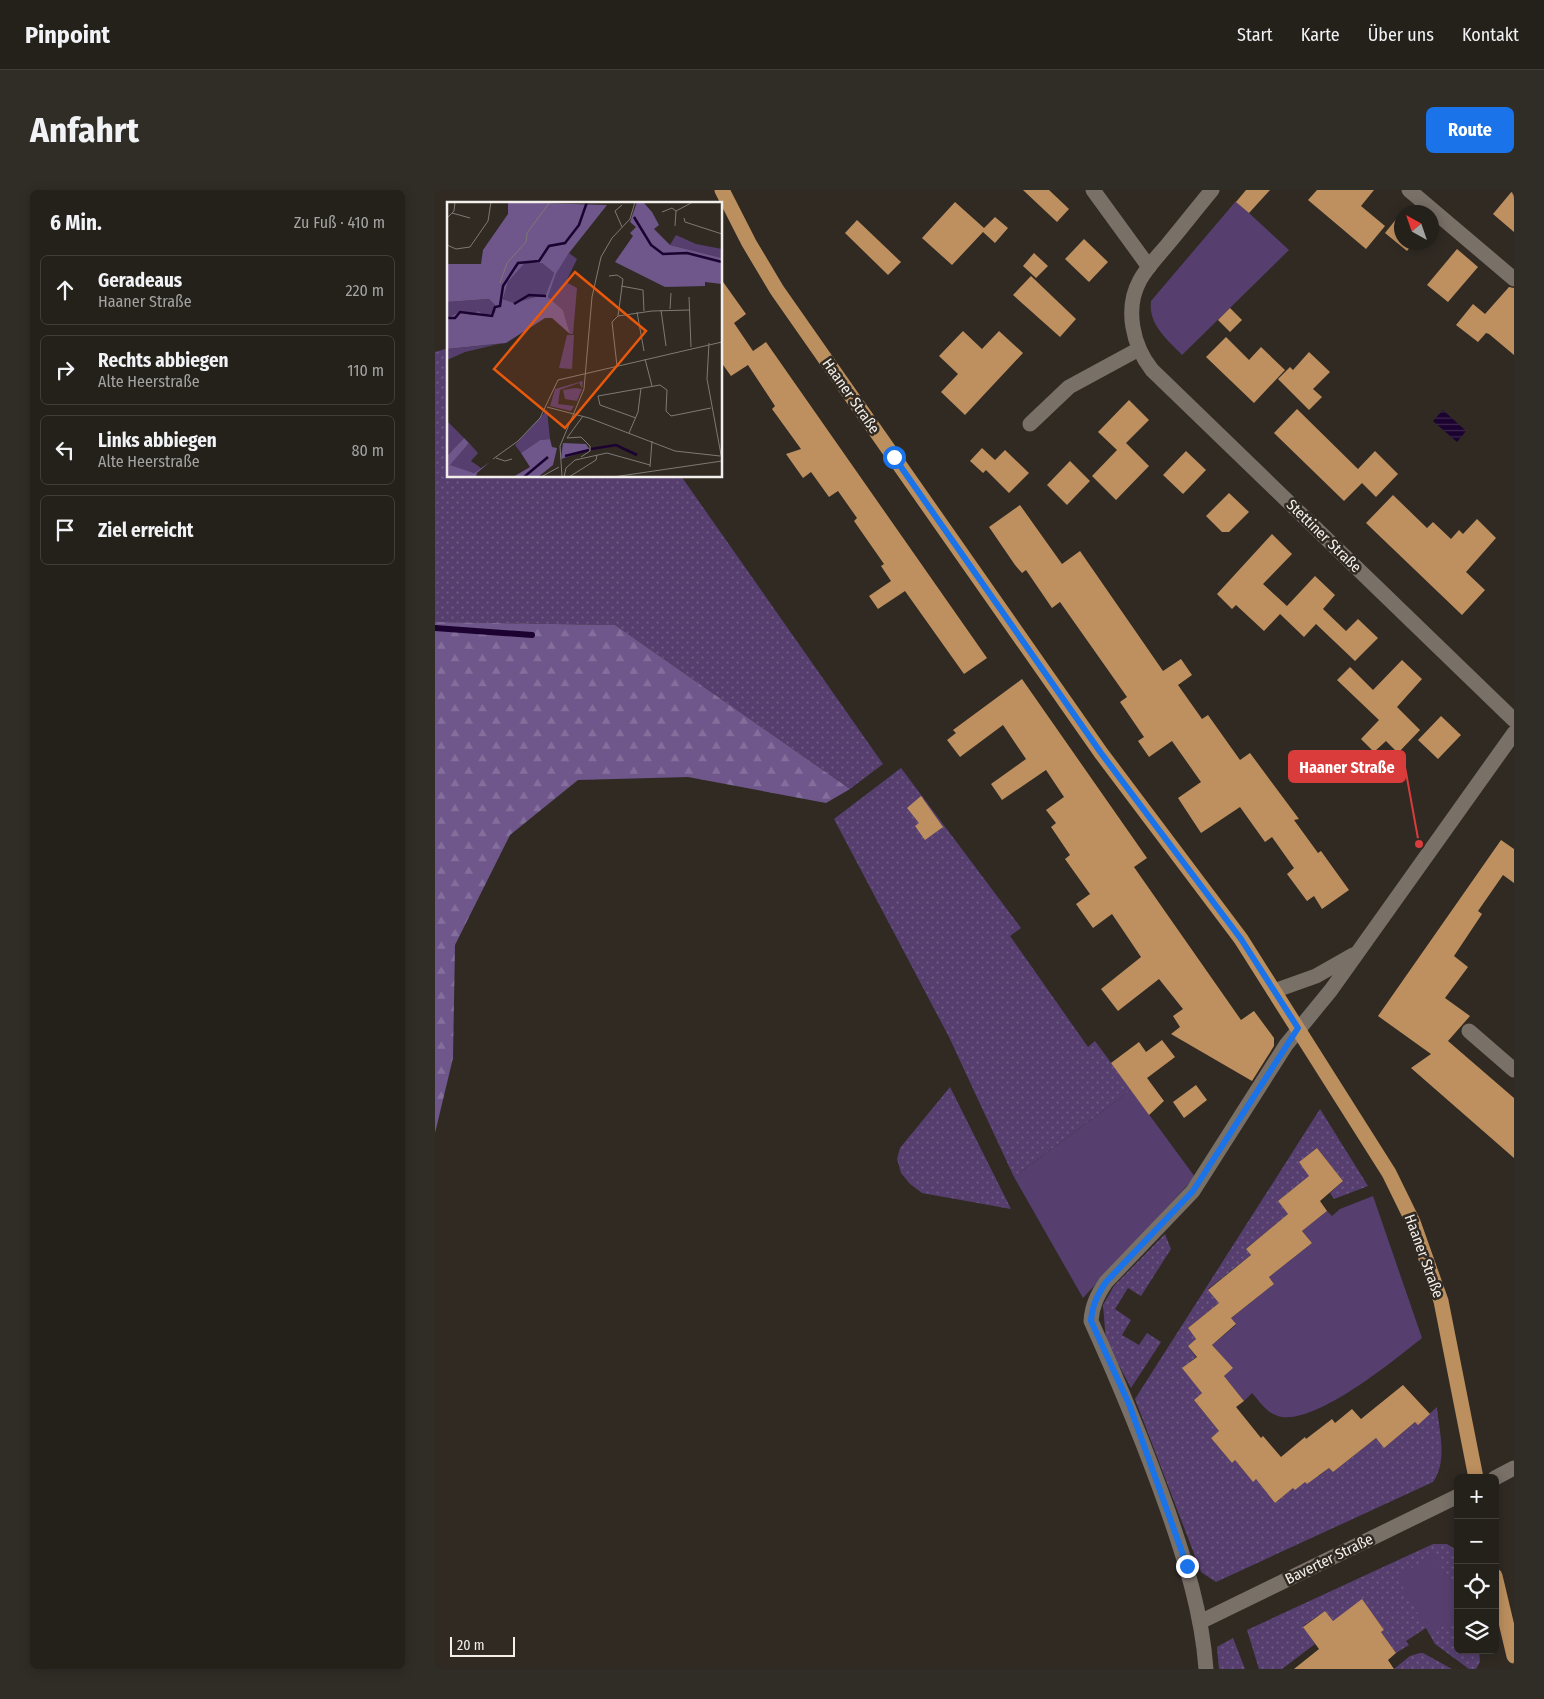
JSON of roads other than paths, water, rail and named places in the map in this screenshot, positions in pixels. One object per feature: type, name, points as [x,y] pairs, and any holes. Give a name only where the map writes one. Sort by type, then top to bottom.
[{"type":"main road","name":"Haaner Straße","points":[[722,190],[749,243],[777,290],[1101,753],[1241,939],[1389,1173],[1413,1222],[1441,1301],[1475,1474]]},
{"type":"main road","points":[[1499,1593],[1514,1656]]},
{"type":"street","points":[[1093,190],[1149,268]]},
{"type":"street","name":"Stettiner Straße","points":[[1212,190],[1149,268],[1137,286],[1132,306],[1133,325],[1139,349],[1152,370],[1514,720]]},
{"type":"street","points":[[1409,190],[1514,279]]},
{"type":"street","points":[[1030,424],[1069,387],[1139,349]]},
{"type":"street","points":[[1206,1669],[1201,1622],[1187,1566],[1129,1404],[1091,1321],[1097,1295],[1106,1282],[1193,1191],[1298,1028],[1331,990],[1514,733]]},
{"type":"street","points":[[1274,991],[1316,976],[1358,952]]},
{"type":"street","points":[[1469,1031],[1514,1070]]},
{"type":"street","points":[[1499,1476],[1514,1468]]},
{"type":"street","name":"Baverter Straße","points":[[1201,1622],[1454,1498]]},
{"type":"waterway","points":[[435,628],[532,635]]},
{"type":"place","name":"Haaner Straße","points":[[1419,844]]}]
